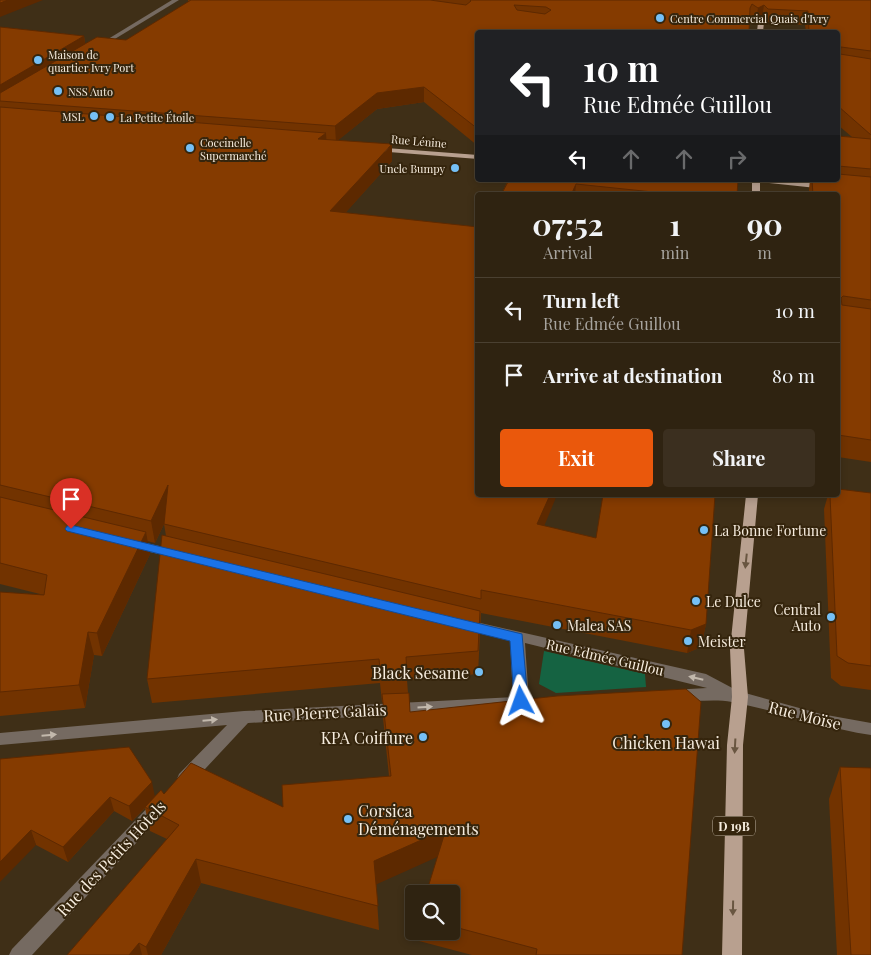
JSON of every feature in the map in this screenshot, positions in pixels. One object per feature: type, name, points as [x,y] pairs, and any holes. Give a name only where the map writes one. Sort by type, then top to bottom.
[{"type":"main road","points":[[760,30],[761,22]]},
{"type":"main road","name":"Rue Lénine","points":[[365,148],[475,157]]},
{"type":"main road","points":[[783,182],[835,187]]},
{"type":"main road","name":"D 19B","points":[[732,955],[735,745],[740,697],[737,649],[752,497]]},
{"type":"street","points":[[94,50],[176,0]]},
{"type":"street","points":[[121,541],[187,557]]},
{"type":"street","name":"Rue Edmée Guillou","points":[[448,621],[706,680],[740,697]]},
{"type":"street","points":[[517,638],[521,701]]},
{"type":"street","points":[[659,695],[708,693],[740,697]]},
{"type":"street","name":"Rue Moïse","points":[[740,697],[847,726],[871,729]]},
{"type":"street","name":"Rue Pierre Galais","points":[[0,739],[244,717],[541,700]]},
{"type":"street","name":"Rue des Petits Hôtels","points":[[19,955],[244,717]]},
{"type":"green space","points":[[544,651],[645,674],[646,687],[556,693],[539,684]]},
{"type":"building","points":[[191,0],[430,0],[466,5],[470,0],[871,0],[871,51],[841,47],[840,54],[840,30],[809,30],[808,11],[768,9],[764,5],[758,8],[752,4],[750,8],[749,30],[475,30],[475,127],[424,87],[377,93],[335,126],[0,101],[0,93],[97,37],[126,40]],"holes":[[[514,5],[546,7],[551,10],[545,14],[517,10]]]},
{"type":"building","points":[[0,27],[84,36],[0,85]]},
{"type":"building","points":[[840,54],[871,59],[871,135],[840,108]]},
{"type":"building","points":[[0,107],[326,133],[318,139],[392,144],[330,211],[475,227],[475,497],[549,497],[537,524],[596,538],[603,497],[715,497],[706,624],[691,630],[481,590],[481,599],[164,524],[168,485],[151,521],[0,485]]},
{"type":"building","points":[[840,136],[871,139],[871,169],[840,166]]},
{"type":"building","points":[[840,174],[871,177],[871,300],[843,296],[841,298],[842,305],[871,309],[871,440],[840,435],[840,192],[813,192],[812,182],[840,182]]},
{"type":"building","points":[[508,182],[738,182],[737,192],[653,192],[576,184],[572,192],[503,192]]},
{"type":"building","points":[[840,489],[871,493],[871,666],[848,663],[837,656],[830,497],[840,497]]},
{"type":"building","points":[[0,497],[146,532],[97,633],[88,632],[79,685],[0,692],[0,592],[44,595],[47,575],[0,563]]},
{"type":"building","points":[[162,535],[480,611],[478,651],[406,657],[407,677],[381,679],[379,659],[147,679]]},
{"type":"building","points":[[686,689],[701,702],[682,955],[536,955],[537,949],[460,928],[460,885],[429,885],[446,829],[374,861],[378,906],[196,859],[146,947],[139,943],[129,955],[67,955],[179,825],[145,807],[161,790],[164,794],[191,763],[283,807],[282,785],[391,776],[382,694],[409,693],[410,712],[557,696]]},
{"type":"building","points":[[129,747],[152,782],[129,806],[110,797],[63,847],[31,830],[0,862],[0,759]]},
{"type":"building","points":[[840,767],[871,768],[871,955],[851,955]]},
{"type":"place","name":"Centre Commercial Quais d'Ivry","points":[[660,18]]},
{"type":"place","name":"Maison de quartier Ivry Port","points":[[38,60]]},
{"type":"place","name":"NSS Auto","points":[[58,91]]},
{"type":"place","name":"MSL","points":[[94,116]]},
{"type":"place","name":"La Petite Étoile","points":[[110,117]]},
{"type":"place","name":"Coccinelle Supermarché","points":[[190,148]]},
{"type":"place","name":"Uncle Bumpy","points":[[455,168]]},
{"type":"place","name":"La Bonne Fortune","points":[[704,530]]},
{"type":"place","name":"Le Dulce","points":[[696,601]]},
{"type":"place","name":"Central Auto","points":[[831,617]]},
{"type":"place","name":"Malea SAS","points":[[557,625]]},
{"type":"place","name":"Meister","points":[[688,641]]},
{"type":"place","name":"Black Sesame","points":[[479,672]]},
{"type":"place","name":"Chicken Hawai","points":[[666,724]]},
{"type":"place","name":"KPA Coiffure","points":[[423,737]]},
{"type":"place","name":"Corsica Déménagements","points":[[348,819]]},
{"type":"route","points":[[71,529],[517,638],[521,701]]}]
